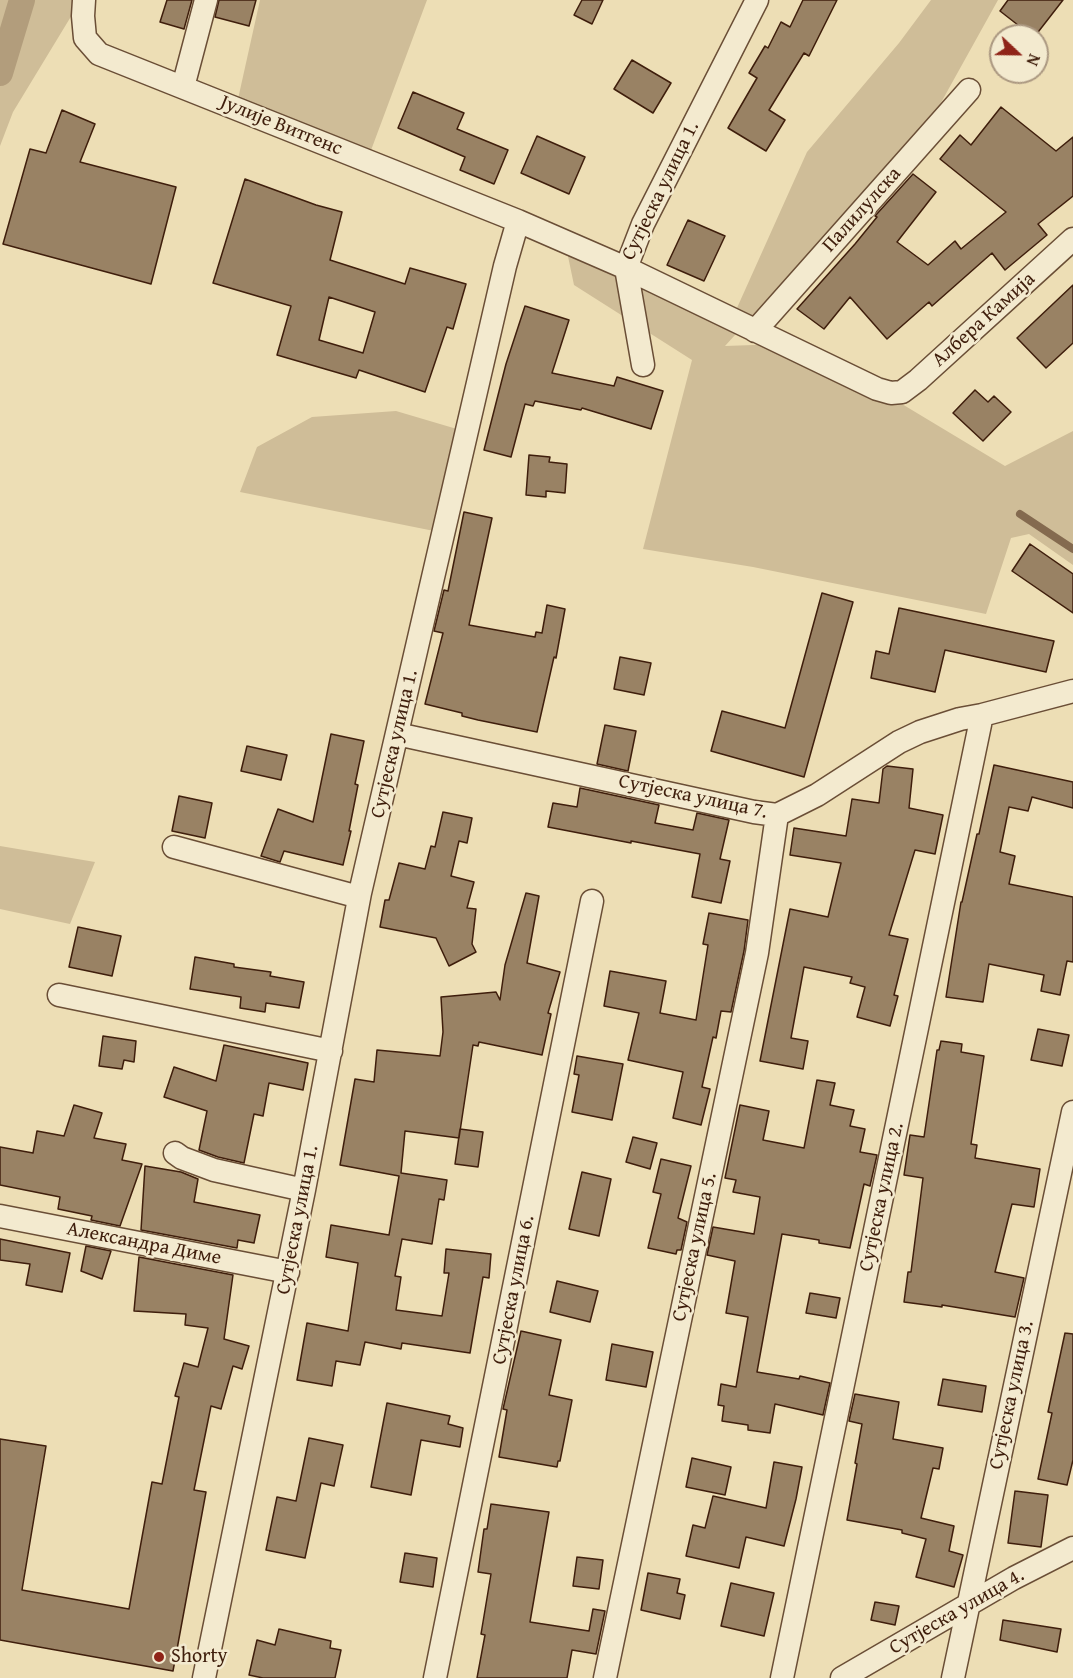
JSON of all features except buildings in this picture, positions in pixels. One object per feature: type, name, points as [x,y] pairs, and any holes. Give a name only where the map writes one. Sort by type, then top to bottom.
[{"type":"street","name":"Јулије Витгенс","points":[[84,0],[85,38],[99,54],[518,221]]},
{"type":"street","points":[[183,87],[206,0]]},
{"type":"street","name":"Сутјеска улица 1.","points":[[204,1678],[288,1272],[359,897],[505,266],[518,221],[626,268],[644,224],[757,0]]},
{"type":"street","name":"Палилулска","points":[[756,331],[969,90]]},
{"type":"street","name":"Албера Камија","points":[[756,331],[877,389],[891,393],[902,392],[1073,239]]},
{"type":"street","points":[[626,268],[756,331]]},
{"type":"street","points":[[626,268],[643,365]]},
{"type":"street","name":"Сутјеска улица 7.","points":[[397,734],[754,812],[777,815],[817,795],[899,742],[920,732],[960,719],[982,716],[1073,691]]},
{"type":"street","name":"Сутјеска улица 2.","points":[[782,1678],[982,716]]},
{"type":"street","name":"Сутјеска улица 5.","points":[[605,1678],[757,953],[777,815]]},
{"type":"street","points":[[174,847],[359,897]]},
{"type":"street","name":"Сутјеска улица 6.","points":[[435,1678],[592,901]]},
{"type":"street","points":[[58,995],[331,1051]]},
{"type":"street","name":"Сутјеска улица 3.","points":[[952,1678],[1073,1112]]},
{"type":"street","points":[[175,1153],[214,1170],[304,1190]]},
{"type":"street","name":"Александра Диме","points":[[0,1216],[288,1272]]},
{"type":"street","name":"Сутјеска улица 4.","points":[[842,1678],[1014,1578],[1073,1548]]},
{"type":"shaded area","points":[[0,0],[81,0],[13,112],[0,146]]},
{"type":"shaded area","points":[[260,0],[427,0],[367,161],[236,108]]},
{"type":"shaded area","points":[[931,0],[998,0],[933,117],[725,346],[782,344],[877,389],[1005,466],[1073,431],[1073,565],[1029,534],[1011,538],[986,614],[753,567],[643,549],[692,360],[574,285],[565,242],[732,319],[807,152],[899,43]]},
{"type":"shaded area","points":[[396,411],[467,432],[444,533],[240,492],[257,447],[312,417]]},
{"type":"shaded area","points":[[0,846],[95,862],[70,924],[0,909]]},
{"type":"waterway","points":[[0,73],[22,0]]},
{"type":"waterway","points":[[1020,514],[1073,549]]},
{"type":"place","name":"Shorty","points":[[159,1657]]}]
